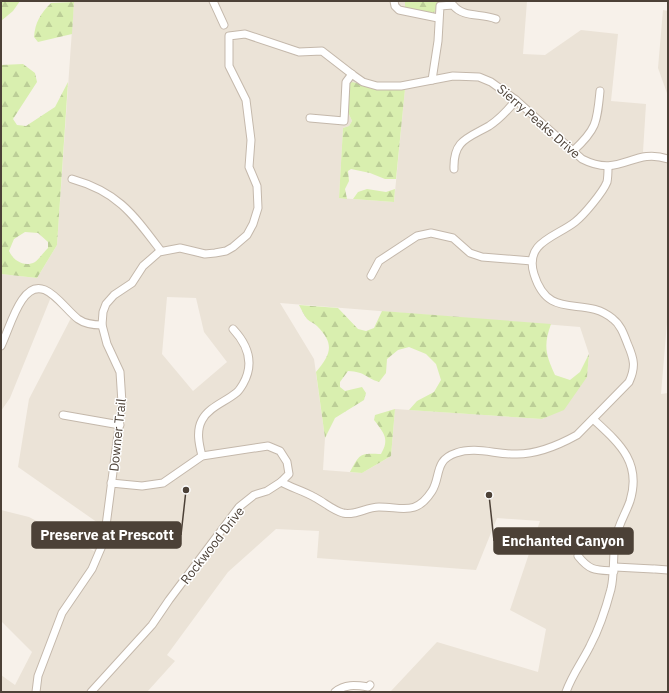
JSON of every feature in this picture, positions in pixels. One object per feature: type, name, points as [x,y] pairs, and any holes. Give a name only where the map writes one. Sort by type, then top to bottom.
[{"type":"street","points":[[213,1],[224,25]]},
{"type":"street","points":[[394,1],[395,6],[399,10],[438,18]]},
{"type":"street","points":[[432,80],[438,41],[438,18],[440,6],[446,4],[453,5],[462,13],[489,16],[496,20]]},
{"type":"street","name":"Sierry Peaks Drive","points":[[161,251],[180,248],[205,254],[226,251],[238,244],[247,235],[253,224],[258,208],[258,196],[257,186],[249,166],[251,140],[248,110],[246,100],[229,66],[229,36],[245,34],[298,52],[322,51],[363,82],[389,86],[401,86],[453,76],[479,77],[496,85],[516,100],[582,159],[591,164],[608,166],[622,164],[636,158],[647,156],[659,156],[668,159]]},
{"type":"street","points":[[310,118],[344,121],[346,82],[352,74]]},
{"type":"street","points":[[573,151],[586,138],[598,119],[600,91]]},
{"type":"street","points":[[454,169],[455,153],[462,142],[470,135],[489,126],[504,114],[516,100]]},
{"type":"street","points":[[112,483],[142,486],[162,483],[202,456],[268,446],[280,451],[287,462],[289,474],[281,482],[312,495],[333,509],[344,513],[356,513],[378,507],[404,510],[417,506],[426,500],[433,489],[438,468],[445,459],[455,453],[466,450],[516,454],[530,453],[566,441],[577,435],[629,382],[634,372],[635,360],[620,326],[612,318],[593,308],[559,305],[543,293],[534,273],[532,260],[539,245],[547,238],[563,231],[576,221],[600,192],[607,181],[608,166]]},
{"type":"street","points":[[72,179],[96,186],[112,196],[141,225],[161,251]]},
{"type":"street","points":[[372,276],[379,261],[418,236],[432,233],[453,238],[470,253],[482,257],[532,260]]},
{"type":"street","name":"Downer Trail","points":[[36,692],[38,676],[62,613],[92,569],[104,541],[122,403],[120,372],[107,344],[102,325],[103,312],[106,304],[114,295],[132,283],[143,266],[161,251]]},
{"type":"street","points":[[2,342],[22,300],[29,293],[36,290],[43,289],[51,292],[78,320],[89,324],[102,325]]},
{"type":"street","points":[[202,456],[198,438],[202,420],[213,409],[237,393],[249,374],[250,354],[242,340],[233,329]]},
{"type":"street","points":[[63,415],[120,425]]},
{"type":"street","points":[[566,692],[571,679],[590,646],[611,589],[614,569],[615,542],[634,487],[633,472],[628,458],[619,443],[593,419]]},
{"type":"street","name":"Rockwood Drive","points":[[91,692],[152,625],[239,507],[254,495],[267,491],[281,482]]},
{"type":"street","points":[[578,556],[586,566],[596,570],[668,570]]},
{"type":"street","points":[[335,692],[341,687],[350,685],[368,687],[370,685]]},
{"type":"shaded area","points":[[74,1],[405,1],[405,8],[433,13],[439,1],[527,1],[523,54],[545,55],[581,30],[618,34],[611,101],[646,104],[643,152],[668,157],[668,311],[661,394],[668,393],[668,692],[391,691],[437,642],[538,672],[546,629],[510,610],[540,521],[497,518],[476,570],[317,558],[319,531],[276,529],[228,572],[167,655],[175,661],[147,692],[1,692],[1,675],[15,685],[32,652],[1,621],[1,510],[29,517],[94,551],[101,525],[18,467],[29,399],[71,318],[51,297],[10,398],[1,411],[1,274],[37,278],[57,245]],"holes":[[[373,88],[385,90],[405,89],[394,202],[339,198],[343,128],[349,126],[352,121],[348,112]],[[167,297],[196,298],[204,332],[227,362],[193,391],[162,354]],[[280,303],[580,327],[589,354],[587,377],[543,419],[395,409],[391,456],[362,473],[323,470],[325,438],[314,359]]]},
{"type":"shaded area","points":[[663,10],[668,11],[668,96],[658,68]]},
{"type":"green space","points":[[1,1],[20,1],[13,11],[1,21]]},
{"type":"green space","points":[[405,1],[439,1],[434,13],[405,8]]},
{"type":"green space","points":[[74,2],[72,34],[38,42],[34,37],[36,27],[41,14],[47,7],[51,3]]},
{"type":"green space","points":[[23,64],[35,73],[37,82],[13,119],[17,125],[26,126],[55,107],[68,82],[57,245],[37,278],[1,274],[1,65]],"holes":[[[25,232],[38,233],[48,242],[48,248],[37,261],[31,264],[23,264],[16,260],[9,251],[14,239]]]},
{"type":"green space","points":[[352,82],[385,90],[405,89],[396,179],[385,179],[370,173],[351,169],[348,171],[349,181],[345,189],[347,199],[339,198],[343,128],[349,126],[352,121],[348,112],[349,84]]},
{"type":"green space","points":[[367,189],[386,192],[395,189],[394,202],[353,199],[358,192]]},
{"type":"green space","points":[[299,305],[338,308],[358,329],[366,331],[374,328],[382,311],[551,324],[546,345],[549,362],[555,375],[570,380],[580,372],[589,354],[587,377],[564,410],[542,419],[409,410],[417,401],[434,392],[441,380],[436,364],[426,354],[409,347],[398,350],[387,359],[386,373],[379,382],[362,374],[348,371],[340,382],[340,387],[345,391],[362,387],[366,393],[364,400],[335,418],[325,438],[316,372],[328,354],[329,344],[323,332],[307,319]]},
{"type":"green space","points":[[395,409],[391,456],[362,473],[350,472],[356,461],[361,456],[365,454],[381,454],[384,449],[385,436],[374,420],[375,415]]},
{"type":"place","name":"Preserve at Prescott","points":[[186,490]]},
{"type":"place","name":"Enchanted Canyon","points":[[489,495]]}]
